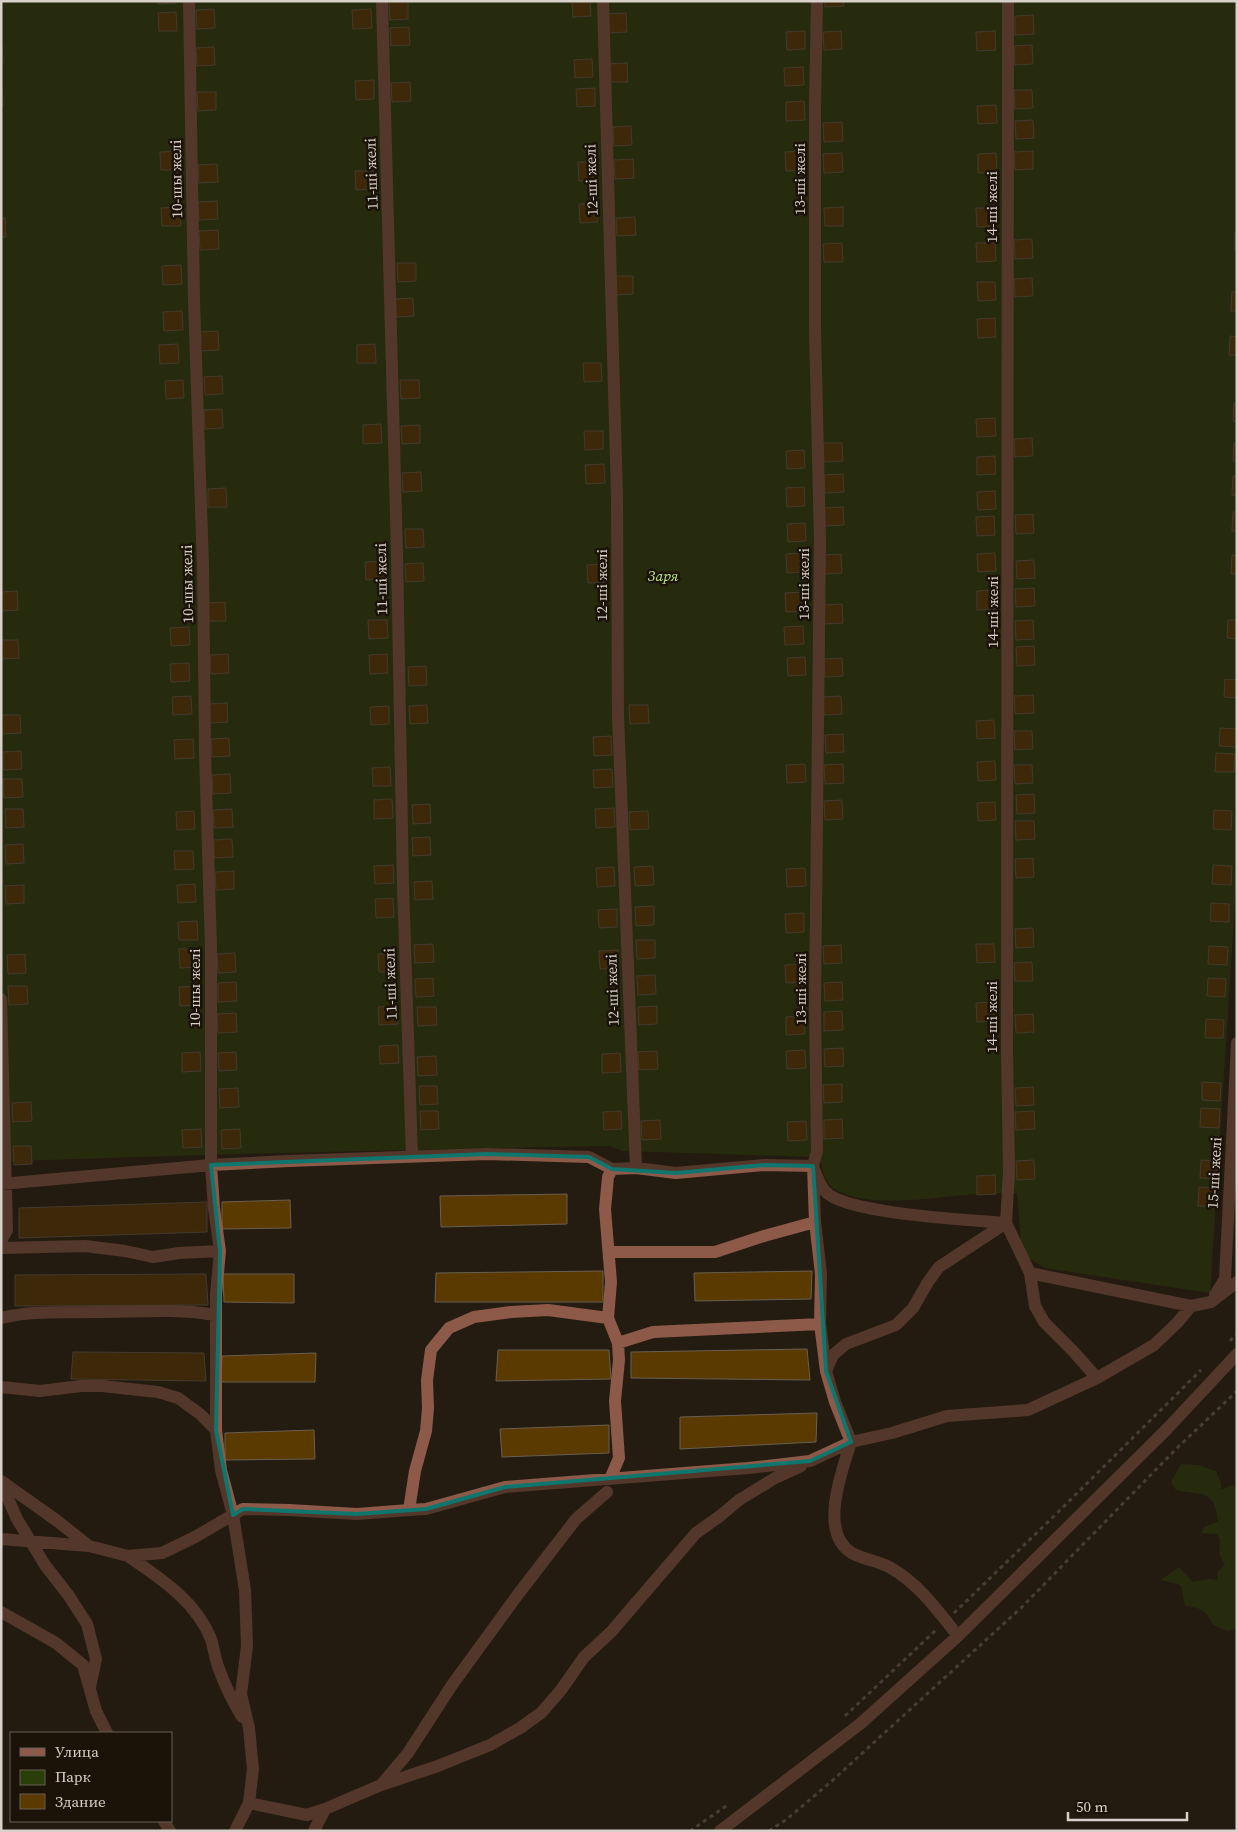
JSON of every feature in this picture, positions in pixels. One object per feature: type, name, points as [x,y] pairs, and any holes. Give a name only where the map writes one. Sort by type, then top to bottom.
[{"type":"street","name":"10-шы желі","points":[[189,1],[194,292],[203,566],[211,948],[211,1165],[220,1251],[216,1295],[216,1430],[221,1470],[234,1515],[245,1590],[247,1646],[241,1694],[249,1728],[253,1769],[249,1803],[235,1831]]},
{"type":"street","name":"11-ші желі","points":[[382,1],[397,553],[403,886],[412,1156]]},
{"type":"street","name":"12-ші желі","points":[[603,1],[617,496],[618,716],[636,1168]]},
{"type":"street","name":"13-ші желі","points":[[817,1],[815,329],[820,541],[815,1003],[817,1151],[813,1166],[815,1222],[821,1274],[820,1324],[826,1371],[835,1402],[851,1442]]},
{"type":"street","name":"14-ші желі","points":[[1006,1223],[1009,1172],[1007,1049],[1008,1]]},
{"type":"street","points":[[1,999],[4,1184],[7,1230],[1,1241]]},
{"type":"street","name":"15-ші желі","points":[[1211,1302],[1225,1279],[1237,1043]]},
{"type":"street","points":[[4,1184],[211,1165],[487,1154],[589,1157],[612,1168],[636,1168],[676,1173],[765,1165],[813,1166],[825,1192],[845,1202],[902,1214],[1006,1223]]},
{"type":"street","points":[[610,1479],[619,1458],[615,1401],[619,1360],[618,1343],[608,1318],[611,1282],[605,1209],[608,1177],[612,1168]]},
{"type":"street","points":[[609,1252],[715,1252],[815,1222]]},
{"type":"street","points":[[1006,1223],[1030,1272],[1035,1306],[1044,1322],[1096,1378]]},
{"type":"street","points":[[826,1371],[833,1355],[846,1344],[896,1325],[913,1308],[938,1266],[1006,1223]]},
{"type":"street","points":[[1,1248],[86,1246],[153,1257],[179,1253],[220,1251]]},
{"type":"street","points":[[1030,1272],[1191,1306],[1211,1302],[1237,1282]]},
{"type":"street","points":[[249,1803],[307,1815],[381,1785],[438,1766],[490,1745],[542,1713],[584,1657],[610,1632],[696,1533],[739,1500],[775,1478],[851,1442],[892,1434],[947,1416],[1028,1410],[1096,1378],[1154,1345],[1178,1322],[1191,1306]]},
{"type":"street","points":[[1,1318],[19,1314],[45,1312],[178,1310],[216,1315]]},
{"type":"street","points":[[409,1510],[415,1471],[426,1431],[428,1408],[427,1380],[432,1350],[448,1328],[474,1317],[511,1312],[548,1310],[608,1318]]},
{"type":"street","points":[[618,1343],[653,1332],[820,1324]]},
{"type":"street","points":[[720,1831],[860,1724],[958,1636],[1160,1436],[1237,1354]]},
{"type":"street","points":[[1,1387],[40,1391],[81,1386],[102,1386],[158,1392],[178,1398],[200,1414],[216,1430]]},
{"type":"street","points":[[851,1442],[838,1481],[834,1520],[837,1537],[851,1553],[891,1567],[922,1591],[958,1636]]},
{"type":"street","points":[[1,1539],[89,1546],[128,1556],[162,1553],[196,1537],[244,1509],[357,1514],[426,1509],[505,1487],[810,1461]]},
{"type":"street","points":[[1,1482],[16,1519],[32,1541],[45,1565],[69,1596],[87,1624],[96,1659],[90,1687]]},
{"type":"street","points":[[1,1482],[56,1520],[89,1546]]},
{"type":"street","points":[[381,1785],[408,1753],[452,1685],[530,1578],[576,1519],[607,1492]]},
{"type":"street","points":[[128,1556],[181,1596],[198,1616],[210,1639],[218,1667],[230,1695],[249,1728]]},
{"type":"street","points":[[1,1612],[56,1643],[84,1665],[96,1711],[106,1732]]},
{"type":"street","points":[[314,1831],[325,1809]]},
{"type":"path","points":[[1224,1347],[1237,1334]]},
{"type":"path","points":[[842,1718],[946,1621],[1203,1368]]},
{"type":"path","points":[[769,1831],[787,1819],[833,1780],[1022,1607],[1177,1448],[1237,1391]]},
{"type":"path","points":[[690,1831],[729,1804]]},
{"type":"highlighted area","points":[[487,1154],[589,1157],[612,1169],[676,1173],[765,1165],[813,1166],[826,1371],[851,1442],[810,1461],[505,1487],[426,1509],[357,1514],[243,1509],[233,1515],[216,1430],[220,1251],[211,1165]]},
{"type":"green space","name":"Заря","points":[[1,1],[1237,1],[1237,870],[1210,1293],[1045,1268],[1022,1254],[1017,1193],[990,1193],[902,1200],[864,1199],[847,1195],[833,1188],[827,1182],[820,1157],[623,1151],[610,1146],[164,1156],[16,1161],[1,1165]]},
{"type":"green space","points":[[1181,1464],[1198,1465],[1216,1471],[1221,1484],[1221,1490],[1232,1485],[1237,1487],[1237,1628],[1227,1631],[1212,1624],[1208,1615],[1202,1610],[1185,1606],[1181,1585],[1161,1580],[1179,1567],[1193,1582],[1208,1579],[1217,1580],[1218,1571],[1225,1565],[1219,1553],[1220,1539],[1217,1534],[1202,1533],[1204,1527],[1218,1522],[1214,1504],[1206,1496],[1176,1490],[1171,1482]]},
{"type":"building","points":[[158,1],[176,1],[176,3],[158,4]]},
{"type":"building","points":[[389,1],[408,1],[408,19],[390,20]]},
{"type":"building","points":[[572,1],[590,1],[591,16],[573,17]]},
{"type":"building","points":[[825,1],[843,1],[844,6],[825,7]]},
{"type":"building","points":[[214,9],[215,28],[197,29],[196,10]]},
{"type":"building","points":[[371,9],[372,28],[353,29],[352,10]]},
{"type":"building","points":[[176,12],[177,31],[159,31],[158,13]]},
{"type":"building","points":[[626,13],[627,32],[608,33],[607,14]]},
{"type":"building","points":[[1033,15],[1034,34],[1015,35],[1015,16]]},
{"type":"building","points":[[409,27],[410,45],[391,46],[390,28]]},
{"type":"building","points":[[805,31],[805,49],[787,50],[786,32]]},
{"type":"building","points":[[841,31],[842,49],[824,50],[823,32]]},
{"type":"building","points":[[995,31],[996,50],[977,51],[976,32]]},
{"type":"building","points":[[2,45],[3,63],[1,63]]},
{"type":"building","points":[[1032,45],[1033,64],[1015,65],[1014,46]]},
{"type":"building","points":[[214,47],[215,65],[197,66],[196,48]]},
{"type":"building","points":[[592,59],[593,77],[575,78],[574,60]]},
{"type":"building","points":[[627,63],[628,82],[610,82],[609,64]]},
{"type":"building","points":[[803,67],[804,85],[785,86],[784,68]]},
{"type":"building","points":[[374,80],[374,99],[356,100],[355,81]]},
{"type":"building","points":[[410,82],[411,101],[392,102],[391,83]]},
{"type":"building","points":[[1,87],[3,105],[1,106]]},
{"type":"building","points":[[595,88],[595,106],[577,107],[576,89]]},
{"type":"building","points":[[1014,90],[1032,90],[1033,108],[1015,109]]},
{"type":"building","points":[[197,92],[216,92],[216,110],[198,111]]},
{"type":"building","points":[[804,101],[805,120],[786,121],[786,102]]},
{"type":"building","points":[[996,105],[997,123],[978,124],[977,106]]},
{"type":"building","points":[[1033,120],[1034,138],[1016,139],[1015,121]]},
{"type":"building","points":[[842,122],[843,141],[824,142],[823,123]]},
{"type":"building","points":[[631,126],[632,145],[614,146],[613,127]]},
{"type":"building","points":[[178,151],[179,170],[161,170],[160,152]]},
{"type":"building","points":[[804,151],[804,170],[786,171],[785,152]]},
{"type":"building","points":[[1033,151],[1033,169],[1015,170],[1014,152]]},
{"type":"building","points":[[842,153],[843,172],[824,173],[823,154]]},
{"type":"building","points":[[996,153],[997,172],[978,173],[978,154]]},
{"type":"building","points":[[633,159],[634,178],[615,179],[614,160]]},
{"type":"building","points":[[578,162],[596,162],[597,180],[579,181]]},
{"type":"building","points":[[217,164],[218,182],[199,183],[198,165]]},
{"type":"building","points":[[355,171],[374,171],[375,189],[356,190]]},
{"type":"building","points":[[217,201],[218,219],[199,220],[198,202]]},
{"type":"building","points":[[597,203],[598,222],[580,223],[579,204]]},
{"type":"building","points":[[180,207],[181,226],[162,226],[161,208]]},
{"type":"building","points":[[843,207],[843,226],[825,226],[824,208]]},
{"type":"building","points":[[976,208],[995,208],[996,226],[977,227]]},
{"type":"building","points":[[635,217],[636,235],[617,236],[616,218]]},
{"type":"building","points":[[1,218],[5,218],[6,237],[1,237]]},
{"type":"building","points":[[218,230],[219,249],[200,250],[199,231]]},
{"type":"building","points":[[1235,232],[1237,232],[1237,250],[1235,250]]},
{"type":"building","points":[[1032,239],[1033,258],[1015,259],[1014,240]]},
{"type":"building","points":[[842,243],[843,262],[824,262],[823,244]]},
{"type":"building","points":[[976,243],[995,243],[996,261],[977,262]]},
{"type":"building","points":[[397,263],[416,263],[416,281],[398,282]]},
{"type":"building","points":[[181,265],[182,284],[163,285],[162,266]]},
{"type":"building","points":[[614,276],[633,276],[633,294],[615,295]]},
{"type":"building","points":[[1032,278],[1033,296],[1015,297],[1014,279]]},
{"type":"building","points":[[977,282],[995,282],[996,300],[978,301]]},
{"type":"building","points":[[1232,292],[1237,292],[1237,311],[1231,311]]},
{"type":"building","points":[[413,298],[414,316],[396,317],[395,299]]},
{"type":"building","points":[[182,311],[183,330],[164,331],[163,312]]},
{"type":"building","points":[[995,318],[996,337],[978,338],[977,319]]},
{"type":"building","points":[[218,331],[219,350],[200,351],[199,332]]},
{"type":"building","points":[[1230,336],[1237,337],[1237,355],[1229,355]]},
{"type":"building","points":[[178,344],[179,363],[160,364],[159,345]]},
{"type":"building","points":[[375,344],[376,363],[357,363],[357,345]]},
{"type":"building","points":[[583,363],[601,363],[602,381],[584,382]]},
{"type":"building","points":[[222,376],[223,394],[205,395],[204,377]]},
{"type":"building","points":[[183,380],[184,398],[166,399],[165,381]]},
{"type":"building","points":[[400,380],[419,380],[420,398],[401,399]]},
{"type":"building","points":[[1234,403],[1237,403],[1237,422],[1233,421]]},
{"type":"building","points":[[222,409],[223,428],[205,429],[204,410]]},
{"type":"building","points":[[995,418],[996,436],[977,437],[976,419]]},
{"type":"building","points":[[381,424],[382,443],[363,444],[363,425]]},
{"type":"building","points":[[420,425],[420,443],[402,444],[401,426]]},
{"type":"building","points":[[584,431],[603,431],[603,449],[585,450]]},
{"type":"building","points":[[1032,438],[1033,456],[1015,457],[1014,439]]},
{"type":"building","points":[[823,443],[842,443],[843,461],[824,462]]},
{"type":"building","points":[[1234,443],[1237,443],[1237,461],[1233,461]]},
{"type":"building","points":[[804,450],[805,468],[787,469],[786,451]]},
{"type":"building","points":[[995,456],[996,474],[977,475],[977,457]]},
{"type":"building","points":[[604,464],[605,483],[586,484],[585,465]]},
{"type":"building","points":[[421,472],[422,491],[403,492],[402,473]]},
{"type":"building","points":[[843,474],[844,492],[825,493],[824,475]]},
{"type":"building","points":[[1233,476],[1237,476],[1237,495],[1232,495]]},
{"type":"building","points":[[804,487],[805,506],[787,507],[786,488]]},
{"type":"building","points":[[226,488],[227,507],[208,507],[208,489]]},
{"type":"building","points":[[995,491],[996,509],[978,510],[977,492]]},
{"type":"building","points":[[843,507],[844,525],[825,526],[824,508]]},
{"type":"building","points":[[1233,512],[1237,512],[1237,531],[1232,531]]},
{"type":"building","points":[[1033,514],[1034,533],[1016,534],[1015,515]]},
{"type":"building","points":[[994,516],[995,535],[977,536],[976,517]]},
{"type":"building","points":[[805,523],[806,541],[788,542],[787,524]]},
{"type":"building","points":[[405,529],[423,529],[424,547],[406,548]]},
{"type":"building","points":[[804,553],[805,572],[787,573],[786,554]]},
{"type":"building","points":[[995,553],[996,571],[978,572],[977,554]]},
{"type":"building","points":[[841,554],[842,573],[824,574],[823,555]]},
{"type":"building","points":[[1232,555],[1237,556],[1237,574],[1231,574]]},
{"type":"building","points":[[1034,560],[1035,578],[1017,579],[1016,561]]},
{"type":"building","points":[[384,561],[385,579],[366,580],[365,562]]},
{"type":"building","points":[[423,563],[424,581],[406,582],[405,564]]},
{"type":"building","points":[[606,564],[607,582],[588,583],[587,565]]},
{"type":"building","points":[[1034,588],[1035,606],[1016,607],[1015,589]]},
{"type":"building","points":[[995,590],[996,609],[977,610],[977,591]]},
{"type":"building","points":[[17,591],[18,610],[1,611],[1,592]]},
{"type":"building","points":[[804,592],[804,611],[786,612],[785,593]]},
{"type":"building","points":[[225,602],[226,621],[207,621],[206,603]]},
{"type":"building","points":[[842,604],[843,623],[824,624],[824,605]]},
{"type":"building","points":[[368,620],[387,620],[388,638],[369,639]]},
{"type":"building","points":[[1033,620],[1034,639],[1016,640],[1015,621]]},
{"type":"building","points":[[1228,620],[1237,620],[1237,639],[1227,638]]},
{"type":"building","points":[[803,626],[804,644],[785,645],[784,627]]},
{"type":"building","points":[[189,627],[190,645],[171,646],[170,628]]},
{"type":"building","points":[[1,640],[18,640],[19,658],[1,659]]},
{"type":"building","points":[[1034,646],[1035,665],[1017,666],[1016,647]]},
{"type":"building","points":[[228,654],[229,673],[211,674],[210,655]]},
{"type":"building","points":[[387,654],[388,673],[370,674],[369,655]]},
{"type":"building","points":[[805,657],[806,675],[788,676],[787,658]]},
{"type":"building","points":[[842,658],[843,676],[825,677],[824,659]]},
{"type":"building","points":[[189,663],[190,681],[171,682],[170,664]]},
{"type":"building","points":[[426,666],[427,685],[409,686],[408,667]]},
{"type":"building","points":[[1225,679],[1237,680],[1237,698],[1224,697]]},
{"type":"building","points":[[1033,695],[1034,713],[1015,714],[1014,696]]},
{"type":"building","points":[[191,696],[192,714],[173,715],[172,697]]},
{"type":"building","points":[[841,696],[842,714],[824,715],[823,697]]},
{"type":"building","points":[[227,703],[228,722],[210,723],[209,704]]},
{"type":"building","points":[[427,705],[428,723],[410,724],[409,706]]},
{"type":"building","points":[[629,705],[648,705],[649,723],[630,724]]},
{"type":"building","points":[[389,706],[389,724],[371,725],[370,707]]},
{"type":"building","points":[[1,715],[20,715],[21,733],[2,734]]},
{"type":"building","points":[[994,720],[995,738],[977,739],[976,721]]},
{"type":"building","points":[[1220,728],[1237,729],[1237,747],[1219,746]]},
{"type":"building","points":[[1014,731],[1032,731],[1033,749],[1015,750]]},
{"type":"building","points":[[843,734],[844,752],[826,753],[825,735]]},
{"type":"building","points":[[611,736],[612,755],[594,756],[593,737]]},
{"type":"building","points":[[229,738],[230,756],[212,757],[211,739]]},
{"type":"building","points":[[193,739],[194,758],[175,759],[174,740]]},
{"type":"building","points":[[21,751],[22,769],[3,770],[3,752]]},
{"type":"building","points":[[1216,753],[1235,754],[1234,772],[1215,772]]},
{"type":"building","points":[[995,761],[996,780],[978,781],[977,762]]},
{"type":"building","points":[[805,764],[806,782],[787,783],[786,765]]},
{"type":"building","points":[[843,764],[844,783],[825,784],[824,765]]},
{"type":"building","points":[[1014,765],[1032,765],[1033,783],[1015,784]]},
{"type":"building","points":[[390,767],[391,786],[373,786],[372,768]]},
{"type":"building","points":[[612,769],[613,787],[594,788],[593,770]]},
{"type":"building","points":[[230,774],[231,793],[213,794],[212,775]]},
{"type":"building","points":[[3,779],[22,779],[23,797],[4,798]]},
{"type":"building","points":[[1034,794],[1035,813],[1017,814],[1016,795]]},
{"type":"building","points":[[392,799],[393,818],[374,819],[374,800]]},
{"type":"building","points":[[842,800],[843,819],[825,820],[824,801]]},
{"type":"building","points":[[995,802],[996,820],[978,821],[977,803]]},
{"type":"building","points":[[430,804],[431,823],[413,824],[412,805]]},
{"type":"building","points":[[614,808],[615,827],[596,828],[595,809]]},
{"type":"building","points":[[5,809],[23,809],[24,827],[6,828]]},
{"type":"building","points":[[232,809],[233,827],[214,828],[213,810]]},
{"type":"building","points":[[1214,810],[1232,811],[1231,830],[1213,829]]},
{"type":"building","points":[[194,811],[195,829],[177,830],[176,812]]},
{"type":"building","points":[[648,811],[649,829],[630,830],[629,812]]},
{"type":"building","points":[[1015,821],[1034,821],[1035,839],[1016,840]]},
{"type":"building","points":[[430,837],[431,855],[413,856],[412,838]]},
{"type":"building","points":[[232,839],[233,857],[214,858],[214,840]]},
{"type":"building","points":[[23,844],[24,863],[6,864],[5,845]]},
{"type":"building","points":[[174,851],[193,851],[194,869],[175,870]]},
{"type":"building","points":[[1033,858],[1034,877],[1016,878],[1015,859]]},
{"type":"building","points":[[393,865],[394,883],[375,884],[374,866]]},
{"type":"building","points":[[1213,865],[1232,866],[1231,885],[1212,884]]},
{"type":"building","points":[[653,866],[654,885],[635,886],[634,867]]},
{"type":"building","points":[[614,867],[615,886],[597,887],[596,868]]},
{"type":"building","points":[[805,868],[806,886],[787,887],[786,869]]},
{"type":"building","points":[[234,871],[234,889],[216,890],[215,872]]},
{"type":"building","points":[[432,881],[433,899],[415,900],[414,882]]},
{"type":"building","points":[[195,884],[196,902],[178,903],[177,885]]},
{"type":"building","points":[[24,885],[24,903],[6,904],[5,886]]},
{"type":"building","points":[[393,898],[394,917],[376,918],[375,899]]},
{"type":"building","points":[[1211,903],[1229,904],[1229,922],[1210,921]]},
{"type":"building","points":[[654,906],[654,925],[636,926],[635,907]]},
{"type":"building","points":[[617,909],[617,927],[599,928],[598,910]]},
{"type":"building","points":[[804,913],[804,932],[786,933],[785,914]]},
{"type":"building","points":[[197,921],[198,940],[179,940],[178,922]]},
{"type":"building","points":[[1033,928],[1034,947],[1016,948],[1015,929]]},
{"type":"building","points":[[636,940],[655,940],[655,958],[637,959]]},
{"type":"building","points":[[433,944],[434,962],[415,963],[414,945]]},
{"type":"building","points":[[976,944],[994,944],[995,962],[977,963]]},
{"type":"building","points":[[841,945],[842,963],[824,964],[823,946]]},
{"type":"building","points":[[1209,946],[1228,947],[1227,965],[1208,964]]},
{"type":"building","points":[[179,949],[197,949],[198,967],[180,968]]},
{"type":"building","points":[[618,950],[619,968],[600,969],[599,951]]},
{"type":"building","points":[[235,953],[236,972],[218,973],[217,954]]},
{"type":"building","points":[[396,953],[397,972],[379,972],[378,954]]},
{"type":"building","points":[[25,954],[26,973],[8,974],[7,955]]},
{"type":"building","points":[[1032,962],[1033,981],[1015,981],[1014,963]]},
{"type":"building","points":[[804,964],[805,982],[786,983],[785,965]]},
{"type":"building","points":[[655,975],[656,994],[638,995],[637,976]]},
{"type":"building","points":[[433,978],[434,996],[416,997],[415,979]]},
{"type":"building","points":[[1208,978],[1226,979],[1225,997],[1207,996]]},
{"type":"building","points":[[236,982],[237,1001],[218,1002],[218,983]]},
{"type":"building","points":[[842,982],[843,1000],[825,1001],[824,983]]},
{"type":"building","points":[[8,986],[27,986],[28,1004],[9,1005]]},
{"type":"building","points":[[197,986],[198,1005],[180,1006],[179,987]]},
{"type":"building","points":[[995,1002],[995,1021],[977,1022],[976,1003]]},
{"type":"building","points":[[397,1006],[398,1024],[379,1025],[378,1007]]},
{"type":"building","points":[[657,1006],[657,1024],[639,1025],[638,1007]]},
{"type":"building","points":[[417,1007],[436,1007],[437,1025],[418,1026]]},
{"type":"building","points":[[842,1011],[843,1030],[824,1031],[824,1012]]},
{"type":"building","points":[[236,1013],[237,1032],[218,1033],[217,1014]]},
{"type":"building","points":[[1033,1014],[1034,1032],[1016,1033],[1015,1015]]},
{"type":"building","points":[[804,1016],[805,1034],[786,1035],[786,1017]]},
{"type":"building","points":[[1206,1019],[1224,1020],[1223,1038],[1205,1038]]},
{"type":"building","points":[[398,1045],[399,1063],[380,1064],[379,1046]]},
{"type":"building","points":[[843,1048],[844,1066],[825,1067],[824,1049]]},
{"type":"building","points":[[805,1050],[806,1068],[787,1069],[786,1051]]},
{"type":"building","points":[[657,1051],[658,1069],[639,1070],[638,1052]]},
{"type":"building","points":[[200,1052],[201,1071],[182,1072],[182,1053]]},
{"type":"building","points":[[236,1052],[237,1070],[219,1071],[218,1053]]},
{"type":"building","points":[[620,1053],[621,1072],[602,1073],[602,1054]]},
{"type":"building","points":[[436,1056],[437,1075],[418,1076],[417,1057]]},
{"type":"building","points":[[1202,1082],[1221,1083],[1220,1101],[1202,1100]]},
{"type":"building","points":[[842,1084],[842,1102],[824,1103],[823,1085]]},
{"type":"building","points":[[419,1086],[437,1086],[438,1104],[420,1105]]},
{"type":"building","points":[[1033,1087],[1034,1105],[1016,1106],[1015,1088]]},
{"type":"building","points":[[238,1088],[239,1107],[220,1108],[219,1089]]},
{"type":"building","points":[[31,1102],[32,1121],[13,1122],[12,1103]]},
{"type":"building","points":[[1201,1108],[1220,1109],[1219,1128],[1200,1127]]},
{"type":"building","points":[[420,1111],[438,1111],[439,1129],[421,1130]]},
{"type":"building","points":[[621,1111],[622,1129],[604,1130],[603,1112]]},
{"type":"building","points":[[1034,1111],[1035,1129],[1016,1130],[1015,1112]]},
{"type":"building","points":[[842,1119],[843,1138],[824,1139],[824,1120]]},
{"type":"building","points":[[660,1120],[661,1139],[642,1140],[641,1121]]},
{"type":"building","points":[[806,1121],[807,1140],[788,1141],[787,1122]]},
{"type":"building","points":[[201,1129],[202,1147],[183,1148],[182,1130]]},
{"type":"building","points":[[240,1129],[241,1148],[222,1149],[221,1130]]},
{"type":"building","points":[[13,1146],[31,1146],[32,1164],[14,1165]]},
{"type":"building","points":[[1034,1160],[1035,1179],[1017,1180],[1016,1161]]},
{"type":"building","points":[[1201,1160],[1219,1161],[1218,1179],[1200,1178]]},
{"type":"building","points":[[995,1175],[996,1194],[977,1195],[977,1176]]},
{"type":"building","points":[[1199,1187],[1217,1188],[1216,1206],[1198,1206]]},
{"type":"building","points":[[567,1194],[567,1224],[441,1227],[440,1196]]},
{"type":"building","points":[[290,1200],[291,1228],[222,1229],[222,1202]]},
{"type":"building","points":[[207,1202],[207,1232],[19,1238],[19,1208]]},
{"type":"building","points":[[603,1271],[603,1302],[435,1302],[436,1273]]},
{"type":"building","points":[[812,1271],[811,1299],[695,1301],[694,1273]]},
{"type":"building","points":[[206,1274],[208,1305],[15,1306],[15,1275]]},
{"type":"building","points":[[223,1274],[294,1274],[294,1303],[224,1302]]},
{"type":"building","points":[[807,1349],[810,1380],[631,1378],[631,1352]]},
{"type":"building","points":[[498,1350],[609,1350],[611,1379],[496,1381]]},
{"type":"building","points":[[73,1352],[204,1353],[206,1381],[71,1379]]},
{"type":"building","points":[[316,1353],[315,1382],[221,1382],[222,1356]]},
{"type":"building","points":[[817,1413],[816,1442],[680,1449],[680,1417]]},
{"type":"building","points":[[609,1425],[609,1453],[502,1457],[500,1429]]},
{"type":"building","points":[[314,1430],[315,1459],[225,1460],[225,1433]]}]
